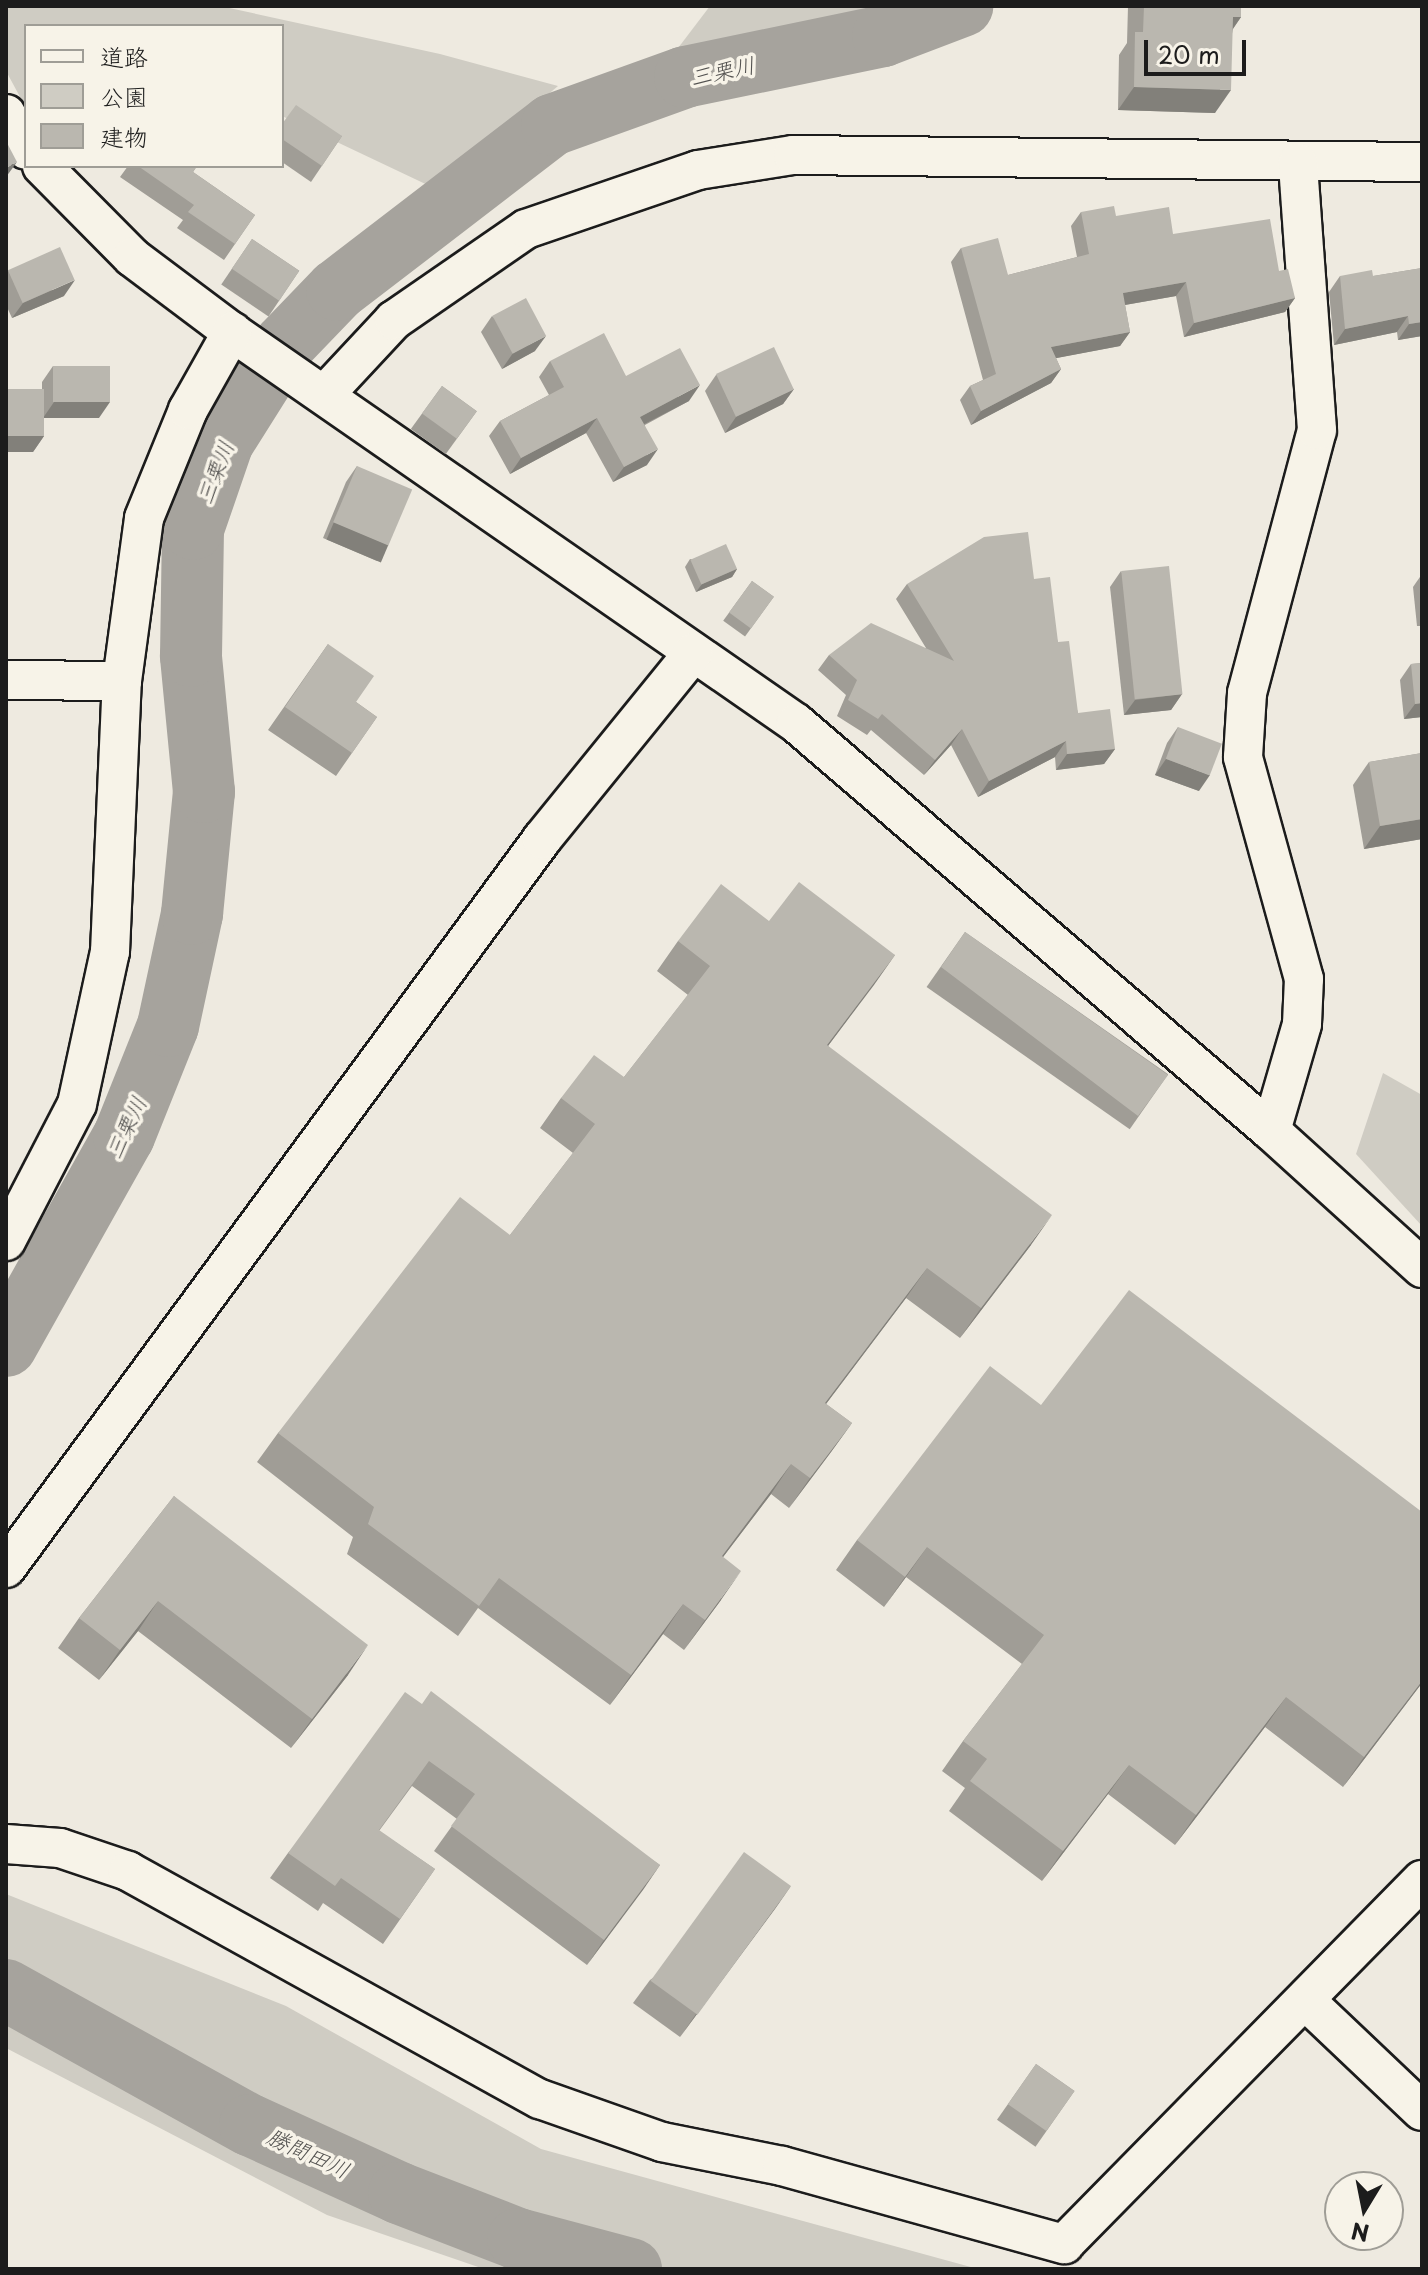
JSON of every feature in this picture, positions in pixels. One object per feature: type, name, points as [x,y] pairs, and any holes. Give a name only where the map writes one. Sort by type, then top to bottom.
[{"type":"street","points":[[6,114],[24,146]]},
{"type":"street","points":[[325,394],[394,320],[526,229],[698,170],[793,155],[1422,162]]},
{"type":"street","points":[[1271,1131],[1302,1024],[1304,979],[1243,757],[1247,693],[1317,430],[1298,163]]},
{"type":"street","points":[[44,168],[132,257],[232,332],[796,723],[1271,1131],[1422,1268]]},
{"type":"street","points":[[6,1241],[77,1104],[110,952],[122,681],[144,518],[188,410],[232,332]]},
{"type":"street","points":[[6,1568],[542,839],[693,653]]},
{"type":"street","points":[[6,680],[122,681]]},
{"type":"street","points":[[6,1844],[60,1848],[128,1871],[540,2099],[662,2142],[782,2166],[1064,2244],[1307,2002],[1422,1880]]},
{"type":"street","points":[[1307,2002],[1422,2111]]},
{"type":"green space","points":[[6,6],[220,6],[440,54],[558,86],[436,189],[284,117],[284,24],[24,24],[24,104],[6,71]]},
{"type":"green space","points":[[710,6],[971,6],[656,77]]},
{"type":"green space","points":[[1383,1073],[1422,1095],[1422,1226],[1356,1154]]},
{"type":"green space","points":[[6,1894],[286,2006],[541,2149],[978,2269],[484,2269],[327,2215],[6,2048]]},
{"type":"building","points":[[1144,6],[1241,6],[1241,17],[1233,17],[1231,90],[1134,87],[1135,32],[1143,32]]},
{"type":"building","points":[[296,105],[342,136],[322,166],[284,140],[284,121]]},
{"type":"building","points":[[6,141],[17,162],[6,168]]},
{"type":"building","points":[[141,168],[196,168],[193,172],[255,215],[235,244],[188,212],[194,205]]},
{"type":"building","points":[[1114,206],[1116,216],[1169,207],[1173,234],[1270,219],[1279,271],[1288,269],[1295,298],[1194,323],[1186,282],[1123,293],[1130,332],[1051,347],[1061,369],[981,411],[970,386],[996,374],[961,248],[998,238],[1008,275],[1089,254],[1081,212]]},
{"type":"building","points":[[252,239],[299,271],[279,301],[232,269]]},
{"type":"building","points":[[60,247],[75,280],[23,303],[8,270]]},
{"type":"building","points":[[1422,268],[1422,322],[1409,324],[1408,316],[1345,329],[1340,276],[1372,270],[1373,276]]},
{"type":"building","points":[[526,298],[546,336],[513,354],[492,316]]},
{"type":"building","points":[[604,333],[626,376],[680,348],[700,385],[640,417],[658,449],[624,467],[597,418],[521,458],[500,421],[564,387],[550,361]]},
{"type":"building","points":[[774,347],[794,390],[736,417],[716,374]]},
{"type":"building","points":[[53,366],[110,366],[110,402],[53,402]]},
{"type":"building","points":[[442,386],[477,411],[457,439],[422,414]]},
{"type":"building","points":[[6,389],[44,389],[44,436],[6,436]]},
{"type":"building","points":[[357,466],[412,489],[388,546],[333,522]]},
{"type":"building","points":[[1028,532],[1034,579],[1050,577],[1058,642],[1069,641],[1078,713],[1110,709],[1115,749],[1067,754],[1066,741],[989,781],[962,729],[935,760],[882,714],[878,719],[848,700],[857,680],[829,655],[871,623],[954,661],[907,584],[984,537]]},
{"type":"building","points":[[726,544],[737,569],[701,585],[690,560]]},
{"type":"building","points":[[1169,566],[1182,694],[1135,699],[1121,571]]},
{"type":"building","points":[[752,581],[774,597],[751,628],[729,613]]},
{"type":"building","points":[[328,644],[374,676],[356,702],[377,717],[352,753],[285,707]]},
{"type":"building","points":[[1422,663],[1422,703],[1415,704],[1411,664]]},
{"type":"building","points":[[1178,727],[1222,744],[1210,776],[1166,759]]},
{"type":"building","points":[[1422,753],[1422,819],[1380,826],[1369,762]]},
{"type":"building","points":[[799,882],[895,955],[827,1045],[1052,1215],[981,1308],[927,1268],[825,1403],[852,1423],[810,1478],[791,1464],[722,1556],[741,1571],[705,1620],[683,1604],[631,1675],[499,1578],[479,1606],[368,1524],[374,1507],[278,1433],[460,1197],[510,1235],[595,1124],[561,1098],[594,1055],[624,1077],[710,966],[678,941],[721,884],[769,921]]},
{"type":"building","points":[[965,932],[1168,1075],[1138,1116],[941,967]]},
{"type":"building","points":[[1129,1290],[1422,1512],[1422,1681],[1364,1757],[1286,1697],[1196,1815],[1129,1765],[1063,1851],[970,1781],[987,1759],[963,1741],[1044,1635],[927,1547],[905,1577],[857,1540],[990,1366],[1041,1405]]},
{"type":"building","points":[[174,1496],[368,1645],[312,1719],[158,1601],[120,1650],[79,1618]]},
{"type":"building","points":[[431,1691],[660,1865],[604,1940],[451,1826],[475,1794],[429,1761],[379,1830],[435,1869],[400,1919],[341,1878],[335,1886],[288,1853],[405,1692],[422,1704]]},
{"type":"building","points":[[744,1852],[791,1886],[697,2015],[651,1981]]},
{"type":"building","points":[[1036,2064],[1075,2091],[1046,2131],[1008,2104]]},
{"type":"waterway","name":"三栗川","points":[[6,1346],[124,1136],[168,1026],[192,914],[204,792],[191,656],[193,529],[223,442],[284,345],[337,290],[552,125],[685,77],[883,36],[962,6]]},
{"type":"waterway","name":"勝間田川","points":[[6,1990],[250,2125],[399,2193],[518,2239],[631,2269]]}]
